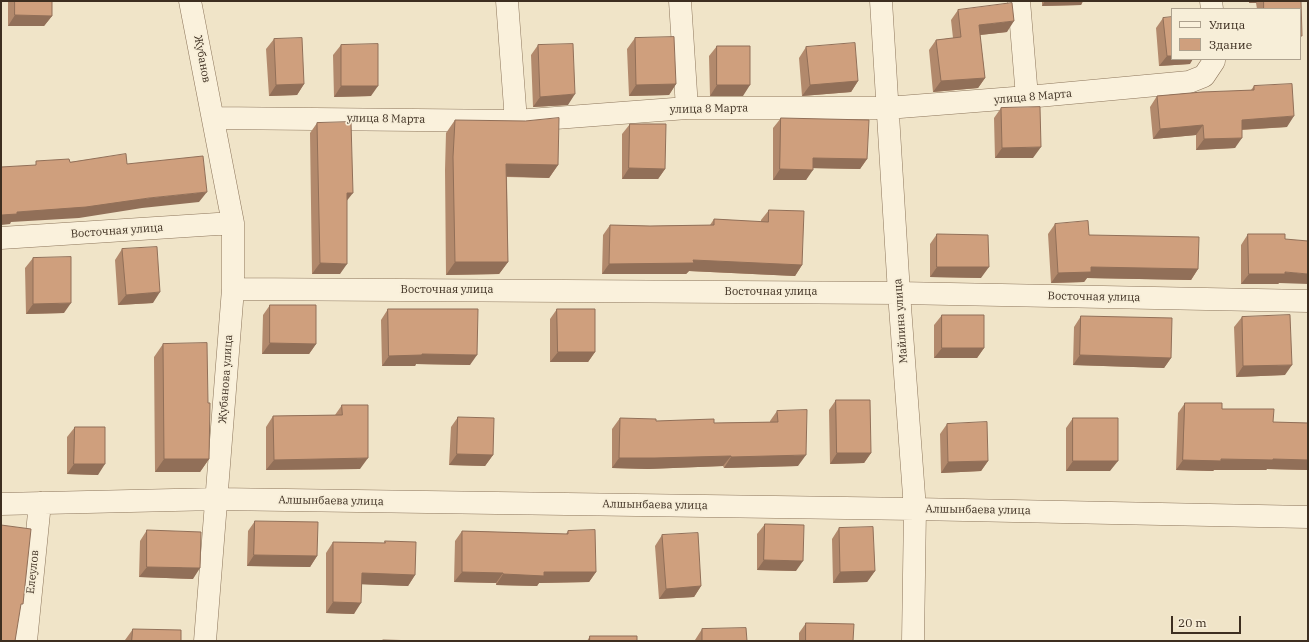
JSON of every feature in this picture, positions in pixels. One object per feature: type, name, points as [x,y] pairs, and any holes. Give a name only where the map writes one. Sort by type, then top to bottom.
[{"type":"street","name":"Жубанов","points":[[190,1],[213,118]]},
{"type":"street","points":[[507,1],[516,120]]},
{"type":"street","points":[[680,1],[687,108]]},
{"type":"street","name":"Майлина улица","points":[[881,1],[898,293],[915,508],[913,641]]},
{"type":"street","points":[[1019,1],[1027,97]]},
{"type":"street","name":"улица 8 Марта","points":[[213,118],[516,120],[687,108],[887,108],[1189,82],[1209,68]]},
{"type":"street","name":"Жубанова улица","points":[[205,641],[233,288],[233,223],[213,118]]},
{"type":"street","name":"Восточная улица","points":[[1,238],[233,223]]},
{"type":"street","name":"Восточная улица","points":[[233,288],[898,293],[1308,301]]},
{"type":"street","name":"Алшынбаева улица","points":[[1,504],[216,499],[915,508],[1308,517]]},
{"type":"street","name":"Елеулов","points":[[26,641],[40,503]]},
{"type":"building","points":[[15,1],[52,1],[52,16],[15,15]]},
{"type":"building","points":[[1264,1],[1301,1],[1302,36],[1301,8],[1264,8]]},
{"type":"building","points":[[1012,3],[1014,21],[979,25],[985,78],[941,81],[936,40],[961,37],[958,10]]},
{"type":"building","points":[[1171,17],[1171,56],[1167,56],[1163,18]]},
{"type":"building","points":[[674,37],[676,84],[636,85],[635,38]]},
{"type":"building","points":[[302,38],[304,84],[276,85],[274,39]]},
{"type":"building","points":[[855,43],[858,81],[810,85],[806,47]]},
{"type":"building","points":[[378,44],[378,86],[341,86],[341,45]]},
{"type":"building","points":[[573,44],[575,94],[540,97],[538,45]]},
{"type":"building","points":[[717,46],[750,46],[750,85],[717,85]]},
{"type":"building","points":[[1292,84],[1294,116],[1242,120],[1242,138],[1204,139],[1203,125],[1160,129],[1157,96],[1202,92],[1254,90],[1254,86]]},
{"type":"building","points":[[1040,107],[1041,147],[1002,148],[1001,108]]},
{"type":"building","points":[[559,118],[558,165],[506,164],[508,262],[455,262],[453,157],[455,120],[525,121]]},
{"type":"building","points":[[781,118],[869,120],[867,159],[813,158],[813,170],[780,169]]},
{"type":"building","points":[[351,122],[353,193],[347,193],[347,264],[320,263],[317,123]]},
{"type":"building","points":[[630,124],[666,124],[665,169],[629,168]]},
{"type":"building","points":[[126,154],[127,164],[203,156],[207,192],[86,207],[17,212],[17,214],[1,215],[1,167],[36,165],[36,161],[69,159],[70,162]]},
{"type":"building","points":[[769,210],[804,211],[802,265],[693,260],[694,263],[609,264],[610,225],[714,225],[714,219],[768,222]]},
{"type":"building","points":[[1088,221],[1089,235],[1199,237],[1198,269],[1091,267],[1091,272],[1058,273],[1055,224]]},
{"type":"building","points":[[937,234],[988,235],[989,267],[937,267]]},
{"type":"building","points":[[1248,234],[1285,234],[1285,239],[1308,241],[1308,274],[1285,272],[1285,274],[1249,274]]},
{"type":"building","points":[[157,247],[160,292],[126,295],[122,249]]},
{"type":"building","points":[[71,257],[71,303],[33,304],[33,258]]},
{"type":"building","points":[[270,305],[316,305],[316,344],[270,343]]},
{"type":"building","points":[[388,309],[478,309],[477,355],[422,354],[389,356]]},
{"type":"building","points":[[557,309],[595,309],[595,352],[558,352]]},
{"type":"building","points":[[942,315],[984,315],[984,348],[942,348]]},
{"type":"building","points":[[1290,315],[1292,365],[1243,366],[1242,317]]},
{"type":"building","points":[[1081,316],[1172,318],[1171,358],[1080,355]]},
{"type":"building","points":[[207,343],[208,403],[210,403],[209,459],[164,459],[163,344]]},
{"type":"building","points":[[836,400],[870,400],[871,453],[837,453]]},
{"type":"building","points":[[1185,403],[1222,403],[1222,409],[1274,409],[1273,422],[1308,423],[1308,460],[1183,460]]},
{"type":"building","points":[[342,405],[368,405],[368,458],[274,460],[273,416],[342,415]]},
{"type":"building","points":[[807,410],[806,455],[619,458],[620,418],[656,419],[656,421],[714,419],[714,423],[778,422],[777,411]]},
{"type":"building","points":[[458,417],[494,418],[493,455],[457,454]]},
{"type":"building","points":[[1073,418],[1118,418],[1118,461],[1073,461]]},
{"type":"building","points":[[987,422],[988,461],[948,462],[947,424]]},
{"type":"building","points":[[75,427],[105,427],[105,464],[74,464]]},
{"type":"building","points":[[255,521],[318,522],[317,556],[254,555]]},
{"type":"building","points":[[765,524],[804,525],[803,561],[764,560]]},
{"type":"building","points":[[1,525],[31,529],[23,604],[21,604],[15,641],[1,641]]},
{"type":"building","points":[[873,527],[875,571],[840,572],[839,528]]},
{"type":"building","points":[[147,530],[201,532],[200,568],[147,567]]},
{"type":"building","points":[[595,530],[596,572],[544,572],[544,576],[462,572],[462,531],[568,534],[568,531]]},
{"type":"building","points":[[698,533],[701,586],[666,589],[662,535]]},
{"type":"building","points":[[385,541],[416,542],[415,575],[362,573],[361,603],[333,602],[333,542],[385,543]]},
{"type":"building","points":[[806,623],[854,624],[853,641],[806,641]]},
{"type":"building","points":[[746,628],[747,641],[702,641],[702,629]]},
{"type":"building","points":[[133,629],[181,630],[181,641],[132,641]]},
{"type":"building","points":[[590,636],[637,636],[637,641],[590,641]]},
{"type":"building","points":[[383,640],[419,641],[383,641]]}]
